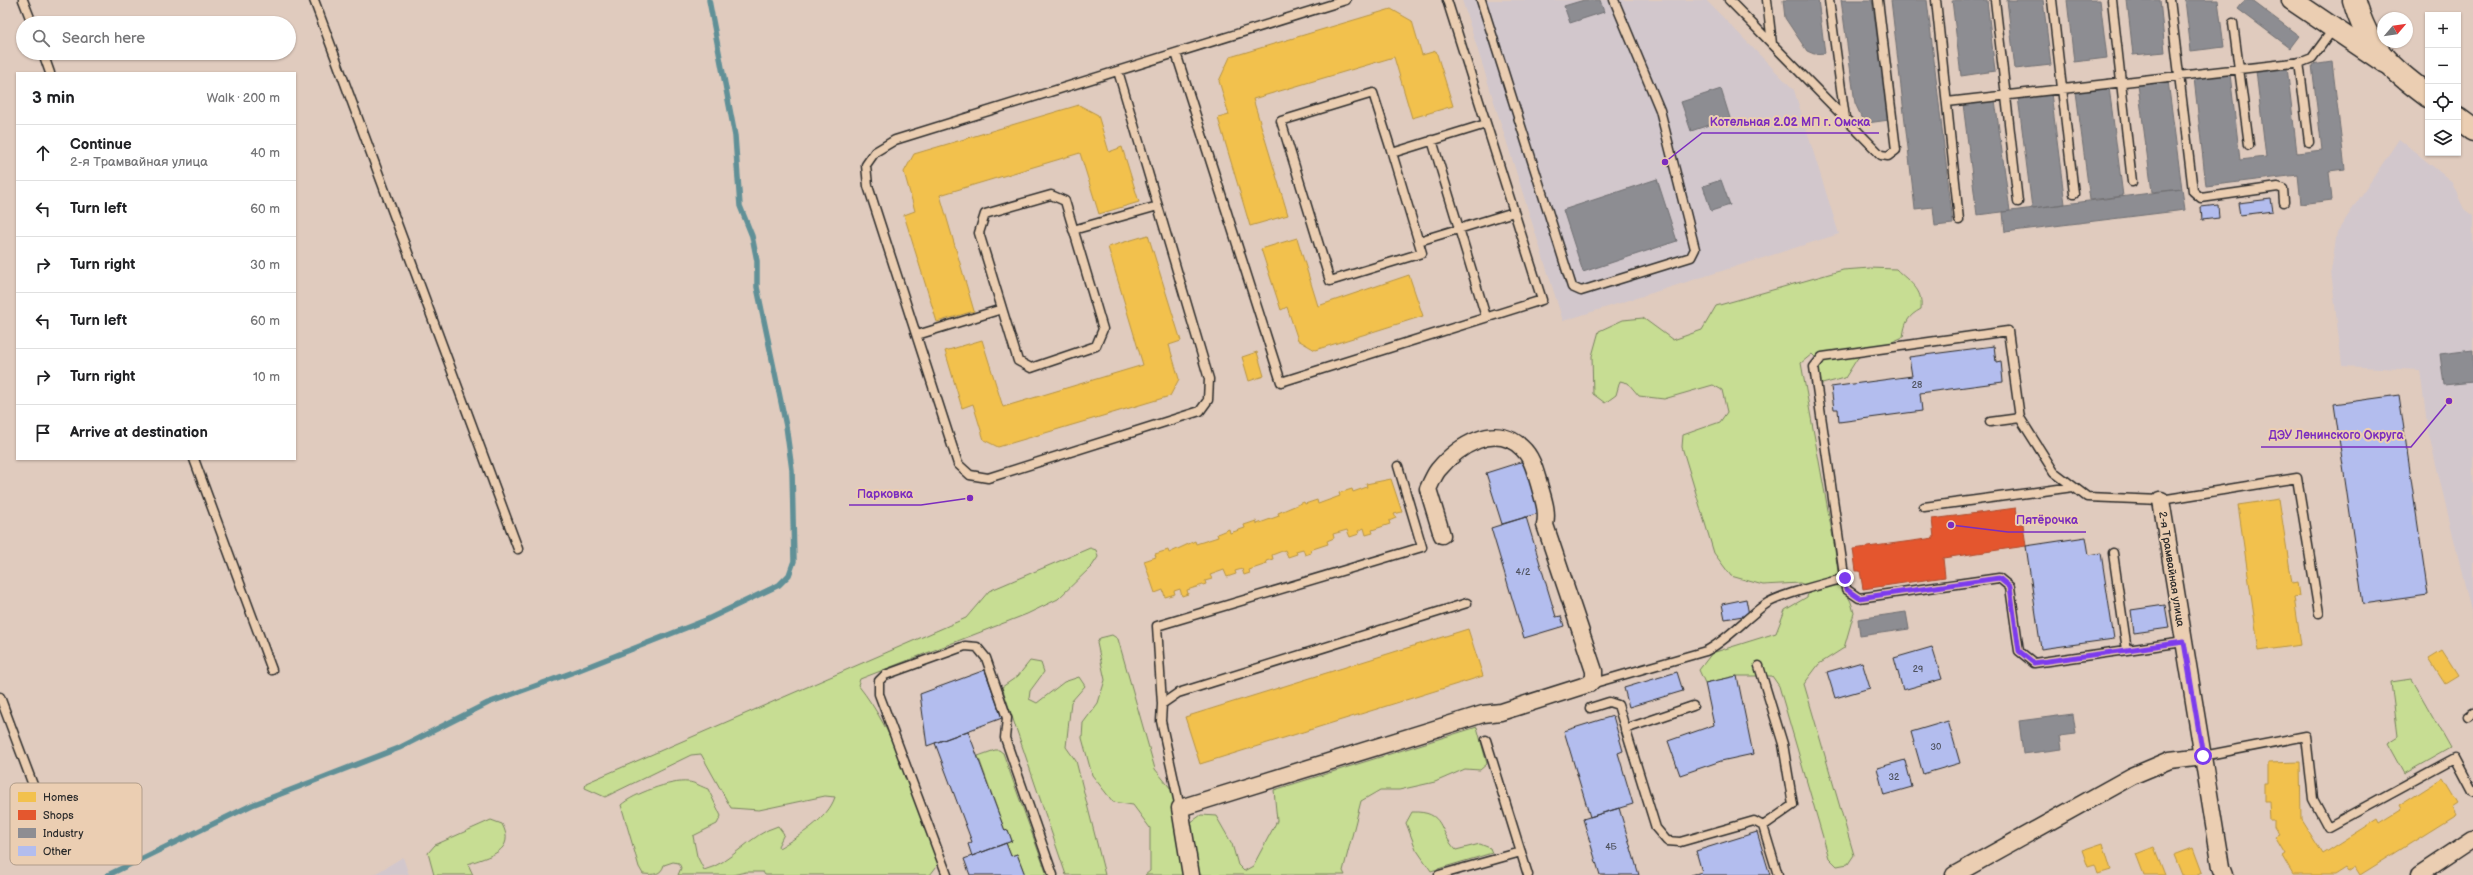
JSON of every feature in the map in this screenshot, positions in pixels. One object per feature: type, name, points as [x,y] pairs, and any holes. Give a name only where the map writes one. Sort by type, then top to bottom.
[{"type":"main road","points":[[2354,0],[2359,17],[2372,42],[2390,67],[2425,94]]},
{"type":"main road","points":[[2459,120],[2473,130]]},
{"type":"street","points":[[2292,0],[2390,67]]},
{"type":"street","points":[[1191,875],[1180,808],[1483,714],[1501,712],[1589,684],[1594,679],[1594,671],[1545,525],[1547,511],[1531,460],[1522,448],[1509,439],[1494,436],[1466,444],[1452,454],[1437,471],[1428,489],[1442,535]]},
{"type":"street","name":"2-я Трамвайная улица","points":[[2161,500],[2221,866],[2224,875]]},
{"type":"street","points":[[1954,875],[2132,776],[2170,760],[2203,756]]},
{"type":"street","points":[[2419,875],[2473,839]]},
{"type":"lane","points":[[23,0],[29,16]]},
{"type":"lane","points":[[314,0],[518,549]]},
{"type":"lane","points":[[1118,71],[1209,379],[1208,400],[1200,411],[988,478],[970,475],[958,464],[868,186],[866,165],[875,152],[895,140],[1346,0]]},
{"type":"lane","points":[[1176,53],[1281,382],[1542,300],[1446,0]]},
{"type":"lane","points":[[1481,0],[1572,287],[1581,292],[1691,257],[1695,249],[1660,110],[1614,0]]},
{"type":"lane","points":[[1729,0],[1881,155],[1888,156],[1896,150],[1878,0]]},
{"type":"lane","points":[[1767,0],[1772,44]]},
{"type":"lane","points":[[1828,0],[1845,118]]},
{"type":"lane","points":[[1936,0],[1959,220]]},
{"type":"lane","points":[[1995,0],[2018,202]]},
{"type":"lane","points":[[2052,0],[2074,194]]},
{"type":"lane","points":[[2112,0],[2132,182]]},
{"type":"lane","points":[[2170,0],[2193,191],[2201,198],[2278,187],[2283,189],[2284,202]]},
{"type":"lane","points":[[2233,23],[2249,145]]},
{"type":"lane","points":[[1947,102],[2299,62],[2312,58],[2334,28]]},
{"type":"lane","points":[[45,60],[50,72]]},
{"type":"lane","points":[[2299,62],[2309,142]]},
{"type":"lane","points":[[1373,93],[1392,153],[1422,252],[1330,281],[1281,121],[1373,93]]},
{"type":"lane","points":[[1392,153],[1486,124]]},
{"type":"lane","points":[[1432,140],[1486,318]]},
{"type":"lane","points":[[1051,195],[1065,201],[1073,230],[1103,329],[1096,346],[1031,368],[1018,361],[1002,309],[979,233],[984,214],[1051,195]]},
{"type":"lane","points":[[1073,230],[1158,206]]},
{"type":"lane","points":[[1419,241],[1514,212]]},
{"type":"lane","points":[[917,336],[1002,309]]},
{"type":"lane","points":[[2184,642],[2034,663],[2019,651],[2010,587],[1999,578],[1859,598],[1846,589],[1814,366],[1822,357],[2008,331],[2020,418],[2054,472],[2087,497],[2161,500],[2297,478],[2319,613]]},
{"type":"lane","points":[[1990,422],[2020,418]]},
{"type":"lane","points":[[194,460],[272,670]]},
{"type":"lane","points":[[1180,808],[1161,721],[1162,704],[1157,626],[1422,547],[1398,466]]},
{"type":"lane","points":[[1924,507],[2073,487]]},
{"type":"lane","points":[[2113,553],[2127,650]]},
{"type":"lane","points":[[1589,684],[1706,651],[1719,645],[1735,628],[1750,619],[1766,604],[1845,578]]},
{"type":"lane","points":[[1162,704],[1178,693],[1467,603]]},
{"type":"lane","points":[[947,875],[879,694],[879,681],[885,675],[965,646],[977,647],[986,658],[1007,718],[1005,738],[1053,875]]},
{"type":"lane","points":[[1759,666],[1783,744],[1793,805],[1763,826]]},
{"type":"lane","points":[[0,697],[32,783]]},
{"type":"lane","points":[[1590,708],[1609,702],[1618,705],[1656,828],[1667,841],[1680,842],[1754,821],[1763,826],[1778,875]]},
{"type":"lane","points":[[1625,729],[1693,706]]},
{"type":"lane","points":[[2203,756],[2306,736],[2313,799],[2328,827],[2455,758],[2473,792]]},
{"type":"lane","points":[[1486,740],[1528,875]]},
{"type":"lane","points":[[1439,875],[1521,852]]},
{"type":"shaded area","points":[[1462,0],[1706,0],[1794,90],[1839,234],[1563,321]]},
{"type":"shaded area","points":[[2399,139],[2451,181],[2464,209],[2473,216],[2473,619],[2428,431],[2420,370],[2342,366],[2331,271],[2337,232]]},
{"type":"shaded area","points":[[403,857],[409,875],[373,875]]},
{"type":"green space","points":[[1870,268],[1896,269],[1911,282],[1918,291],[1921,309],[1913,314],[1908,320],[1903,337],[1890,343],[1871,346],[1857,359],[1845,378],[1822,384],[1816,376],[1819,361],[1812,354],[1801,363],[1834,543],[1839,579],[1851,602],[1854,613],[1844,648],[1819,664],[1804,684],[1854,855],[1848,864],[1837,866],[1829,858],[1779,686],[1772,676],[1737,676],[1705,683],[1699,670],[1712,653],[1776,633],[1785,610],[1807,597],[1811,587],[1800,583],[1763,585],[1731,576],[1714,553],[1682,447],[1683,435],[1720,422],[1727,412],[1722,390],[1713,385],[1664,399],[1639,396],[1628,383],[1620,381],[1616,395],[1605,403],[1593,394],[1592,356],[1599,331],[1623,320],[1643,318],[1673,340],[1702,330],[1716,306],[1843,270]]},
{"type":"green space","points":[[1090,548],[1096,550],[1098,557],[1092,566],[1058,599],[1027,614],[860,679],[858,685],[884,725],[895,747],[940,862],[930,875],[765,875],[763,872],[746,872],[732,875],[678,875],[681,868],[679,863],[673,862],[664,865],[659,873],[643,874],[639,867],[621,805],[643,792],[662,785],[681,782],[693,783],[708,789],[721,816],[717,824],[693,836],[697,856],[704,870],[723,861],[759,835],[778,826],[784,834],[778,846],[779,848],[804,832],[819,820],[826,813],[835,797],[825,796],[759,810],[731,808],[701,754],[691,755],[605,797],[585,788],[586,783],[966,618],[989,591]]},
{"type":"green space","points":[[1112,635],[1118,639],[1155,769],[1175,794],[1187,825],[1201,815],[1216,816],[1232,844],[1238,865],[1244,871],[1253,866],[1277,821],[1274,790],[1477,727],[1487,764],[1480,770],[1465,769],[1435,782],[1399,790],[1380,790],[1361,801],[1343,871],[1345,875],[1145,875],[1150,871],[1150,828],[1133,805],[1113,802],[1092,775],[1082,738],[1083,723],[1098,703],[1105,680],[1097,643],[1100,638]]},
{"type":"green space","points":[[1030,661],[1041,663],[1044,672],[1030,691],[1029,699],[1037,703],[1064,682],[1079,677],[1085,686],[1071,702],[1066,747],[1076,761],[1105,875],[1066,875],[1002,687],[1018,676]]},
{"type":"green space","points":[[2411,679],[2450,748],[2404,774],[2387,743],[2398,736],[2391,682]]},
{"type":"green space","points":[[999,750],[1003,753],[1047,875],[1025,875],[1017,854],[1011,856],[1006,843],[1012,841],[1008,830],[1005,831],[978,756]]},
{"type":"green space","points":[[1412,812],[1431,815],[1436,818],[1450,843],[1456,850],[1480,844],[1490,848],[1492,853],[1431,871],[1416,849],[1406,823]]},
{"type":"green space","points":[[491,820],[502,824],[506,833],[506,841],[498,852],[468,864],[473,875],[434,875],[428,853],[435,845]]},
{"type":"building: Homes","points":[[1391,9],[1412,21],[1422,55],[1436,51],[1453,106],[1412,118],[1394,57],[1253,99],[1288,215],[1250,226],[1218,118],[1229,115],[1219,81],[1230,57]]},
{"type":"building: Homes","points":[[1079,105],[1098,115],[1109,152],[1122,147],[1139,202],[1099,214],[1080,153],[940,195],[974,311],[937,322],[904,215],[915,211],[904,172],[914,154]]},
{"type":"building: Homes","points":[[1148,235],[1181,341],[1169,345],[1179,379],[1170,396],[998,447],[984,440],[973,404],[962,408],[945,351],[982,340],[1003,407],[1143,365],[1108,247]]},
{"type":"building: Homes","points":[[1297,238],[1318,306],[1409,275],[1423,316],[1315,350],[1298,340],[1287,307],[1281,310],[1261,249]]},
{"type":"building: Homes","points":[[1257,352],[1264,376],[1249,381],[1242,357]]},
{"type":"building: Homes","points":[[1391,479],[1402,512],[1394,514],[1396,518],[1389,521],[1390,524],[1372,530],[1373,533],[1366,535],[1364,528],[1358,531],[1359,534],[1350,537],[1347,530],[1333,534],[1334,538],[1327,541],[1328,544],[1310,550],[1311,553],[1305,555],[1303,549],[1296,551],[1297,554],[1288,557],[1285,550],[1272,555],[1273,559],[1266,561],[1267,564],[1249,570],[1250,573],[1244,575],[1242,569],[1235,571],[1236,574],[1227,577],[1224,570],[1210,575],[1212,579],[1205,581],[1206,584],[1187,590],[1188,594],[1182,596],[1180,589],[1174,591],[1175,594],[1165,597],[1163,590],[1155,593],[1144,561],[1156,557],[1155,554],[1168,550],[1169,553],[1195,541],[1196,544],[1218,537],[1217,534],[1229,529],[1230,533],[1245,528],[1244,525],[1256,521],[1257,524],[1279,516],[1278,513],[1304,502],[1305,504],[1317,500],[1318,504],[1340,496],[1339,493],[1352,489],[1353,492],[1367,487],[1366,484]]},
{"type":"building: Homes","points":[[2279,499],[2292,583],[2297,582],[2299,596],[2294,597],[2301,645],[2259,651],[2238,505]]},
{"type":"building: Homes","points":[[1468,629],[1483,676],[1200,764],[1185,717]]},
{"type":"building: Homes","points":[[2442,651],[2458,676],[2445,684],[2429,659]]},
{"type":"building: Homes","points":[[2300,762],[2301,819],[2323,854],[2378,819],[2380,823],[2401,810],[2399,806],[2443,778],[2458,803],[2452,807],[2456,815],[2360,875],[2355,867],[2348,872],[2345,868],[2334,875],[2293,875],[2282,856],[2285,854],[2275,837],[2279,835],[2274,827],[2274,820],[2270,820],[2269,801],[2264,801],[2264,784],[2268,784],[2268,763]]},
{"type":"building: Homes","points":[[2103,843],[2111,870],[2098,874],[2095,865],[2088,867],[2082,850]]},
{"type":"building: Homes","points":[[2154,847],[2165,875],[2144,875],[2136,854]]},
{"type":"building: Homes","points":[[2193,848],[2202,872],[2195,875],[2182,875],[2174,855]]},
{"type":"building: Shops","points":[[2016,508],[2019,524],[2023,524],[2026,546],[1943,558],[1945,577],[1863,589],[1860,571],[1856,571],[1853,549],[1934,538],[1932,519]]},
{"type":"building: Industry","points":[[1584,0],[1600,0],[1604,12],[1570,23],[1564,6]]},
{"type":"building: Industry","points":[[1783,0],[1818,0],[1825,53],[1814,54],[1807,51],[1785,18]]},
{"type":"building: Industry","points":[[1841,0],[1872,0],[1889,120],[1867,123],[1861,116],[1855,103]]},
{"type":"building: Industry","points":[[1891,0],[1927,0],[1953,224],[1935,226],[1933,207],[1915,209]]},
{"type":"building: Industry","points":[[1952,0],[1987,0],[1995,71],[1961,76]]},
{"type":"building: Industry","points":[[2007,0],[2043,0],[2051,65],[2015,69]]},
{"type":"building: Industry","points":[[2067,0],[2100,0],[2107,58],[2074,62]]},
{"type":"building: Industry","points":[[2127,0],[2160,0],[2165,52],[2133,55]]},
{"type":"building: Industry","points":[[2185,0],[2218,0],[2224,47],[2191,51]]},
{"type":"building: Industry","points":[[2245,0],[2251,0],[2299,36],[2290,48],[2238,9]]},
{"type":"building: Industry","points":[[2332,62],[2345,169],[2329,171],[2332,200],[2301,204],[2298,175],[2206,186],[2194,78],[2230,74],[2240,160],[2266,157],[2256,71],[2287,67],[2297,153],[2322,150],[2312,65]]},
{"type":"building: Industry","points":[[2168,81],[2182,189],[2152,192],[2138,85]]},
{"type":"building: Industry","points":[[2109,87],[2123,196],[2090,200],[2076,92]]},
{"type":"building: Industry","points":[[1721,89],[1730,118],[1691,131],[1681,102]]},
{"type":"building: Industry","points":[[2051,93],[2065,204],[2032,208],[2018,97]]},
{"type":"building: Industry","points":[[1995,100],[2010,211],[1977,215],[1963,104]]},
{"type":"building: Industry","points":[[1657,179],[1677,241],[1583,272],[1563,210]]},
{"type":"building: Industry","points":[[1721,180],[1730,205],[1711,211],[1703,186]]},
{"type":"building: Industry","points":[[2182,189],[2185,210],[2005,232],[2003,212]]},
{"type":"building: Industry","points":[[2473,350],[2473,382],[2444,385],[2440,354]]},
{"type":"building: Industry","points":[[1906,612],[1909,629],[1860,636],[1858,619]]},
{"type":"building: Industry","points":[[2073,714],[2076,734],[2060,736],[2062,749],[2023,754],[2019,721]]},
{"type":"building: Other","points":[[2271,199],[2273,211],[2240,215],[2238,203]]},
{"type":"building: Other","points":[[2218,205],[2219,218],[2202,220],[2201,207]]},
{"type":"building: Other","points":[[1994,346],[1996,362],[2001,361],[2003,382],[1920,393],[1922,411],[1839,422],[1838,409],[1834,409],[1831,387],[1912,376],[1909,357]]},
{"type":"building: Other","points":[[2399,395],[2428,595],[2363,604],[2334,404]]},
{"type":"building: Other","points":[[1527,460],[1543,512],[1502,524],[1486,473]]},
{"type":"building: Other","points":[[1526,517],[1556,617],[1561,616],[1564,626],[1524,638],[1491,528]]},
{"type":"building: Other","points":[[2086,537],[2089,555],[2101,553],[2114,639],[2041,649],[2026,546]]},
{"type":"building: Other","points":[[1746,599],[1749,615],[1725,619],[1722,604]]},
{"type":"building: Other","points":[[2165,605],[2169,628],[2134,633],[2131,610]]},
{"type":"building: Other","points":[[1932,647],[1942,679],[1903,690],[1894,658]]},
{"type":"building: Other","points":[[1862,662],[1870,688],[1835,698],[1827,672]]},
{"type":"building: Other","points":[[985,670],[1002,718],[927,746],[920,694]]},
{"type":"building: Other","points":[[1677,672],[1683,691],[1629,707],[1624,688]]},
{"type":"building: Other","points":[[1737,676],[1753,754],[1721,761],[1680,775],[1668,741],[1714,725],[1705,683]]},
{"type":"building: Other","points":[[1613,716],[1623,751],[1618,753],[1633,804],[1590,817],[1564,731]]},
{"type":"building: Other","points":[[1948,721],[1960,763],[1923,774],[1911,732]]},
{"type":"building: Other","points":[[968,731],[1005,831],[1008,830],[1012,841],[972,856],[968,844],[972,842],[935,743]]},
{"type":"building: Other","points":[[1905,760],[1912,787],[1884,795],[1877,768]]},
{"type":"building: Other","points":[[1619,808],[1639,875],[1600,875],[1583,819]]},
{"type":"building: Other","points":[[1757,832],[1770,875],[1691,875],[1702,872],[1696,851]]},
{"type":"building: Other","points":[[1006,843],[1011,856],[1017,854],[1025,875],[970,875],[964,859]]},
{"type":"waterway","points":[[142,858],[252,805],[399,748],[488,703],[579,670],[706,620],[779,585],[789,575],[794,561],[792,470],[786,426],[757,287],[757,261],[752,236],[740,206],[735,136],[709,0]]},
{"type":"waterway","points":[[108,875],[129,865]]},
{"type":"place","name":"Котельная 2.02 МП г. Омска","points":[[1665,162]]},
{"type":"place","name":"ДЭУ Ленинского Округа","points":[[2449,401]]},
{"type":"place","name":"Парковка","points":[[970,498]]},
{"type":"place","name":"Пятёрочка","points":[[1951,525]]},
{"type":"route","points":[[1845,578],[1846,589],[1859,598],[1999,578],[2010,587],[2019,651],[2034,663],[2184,642],[2203,756]]}]
